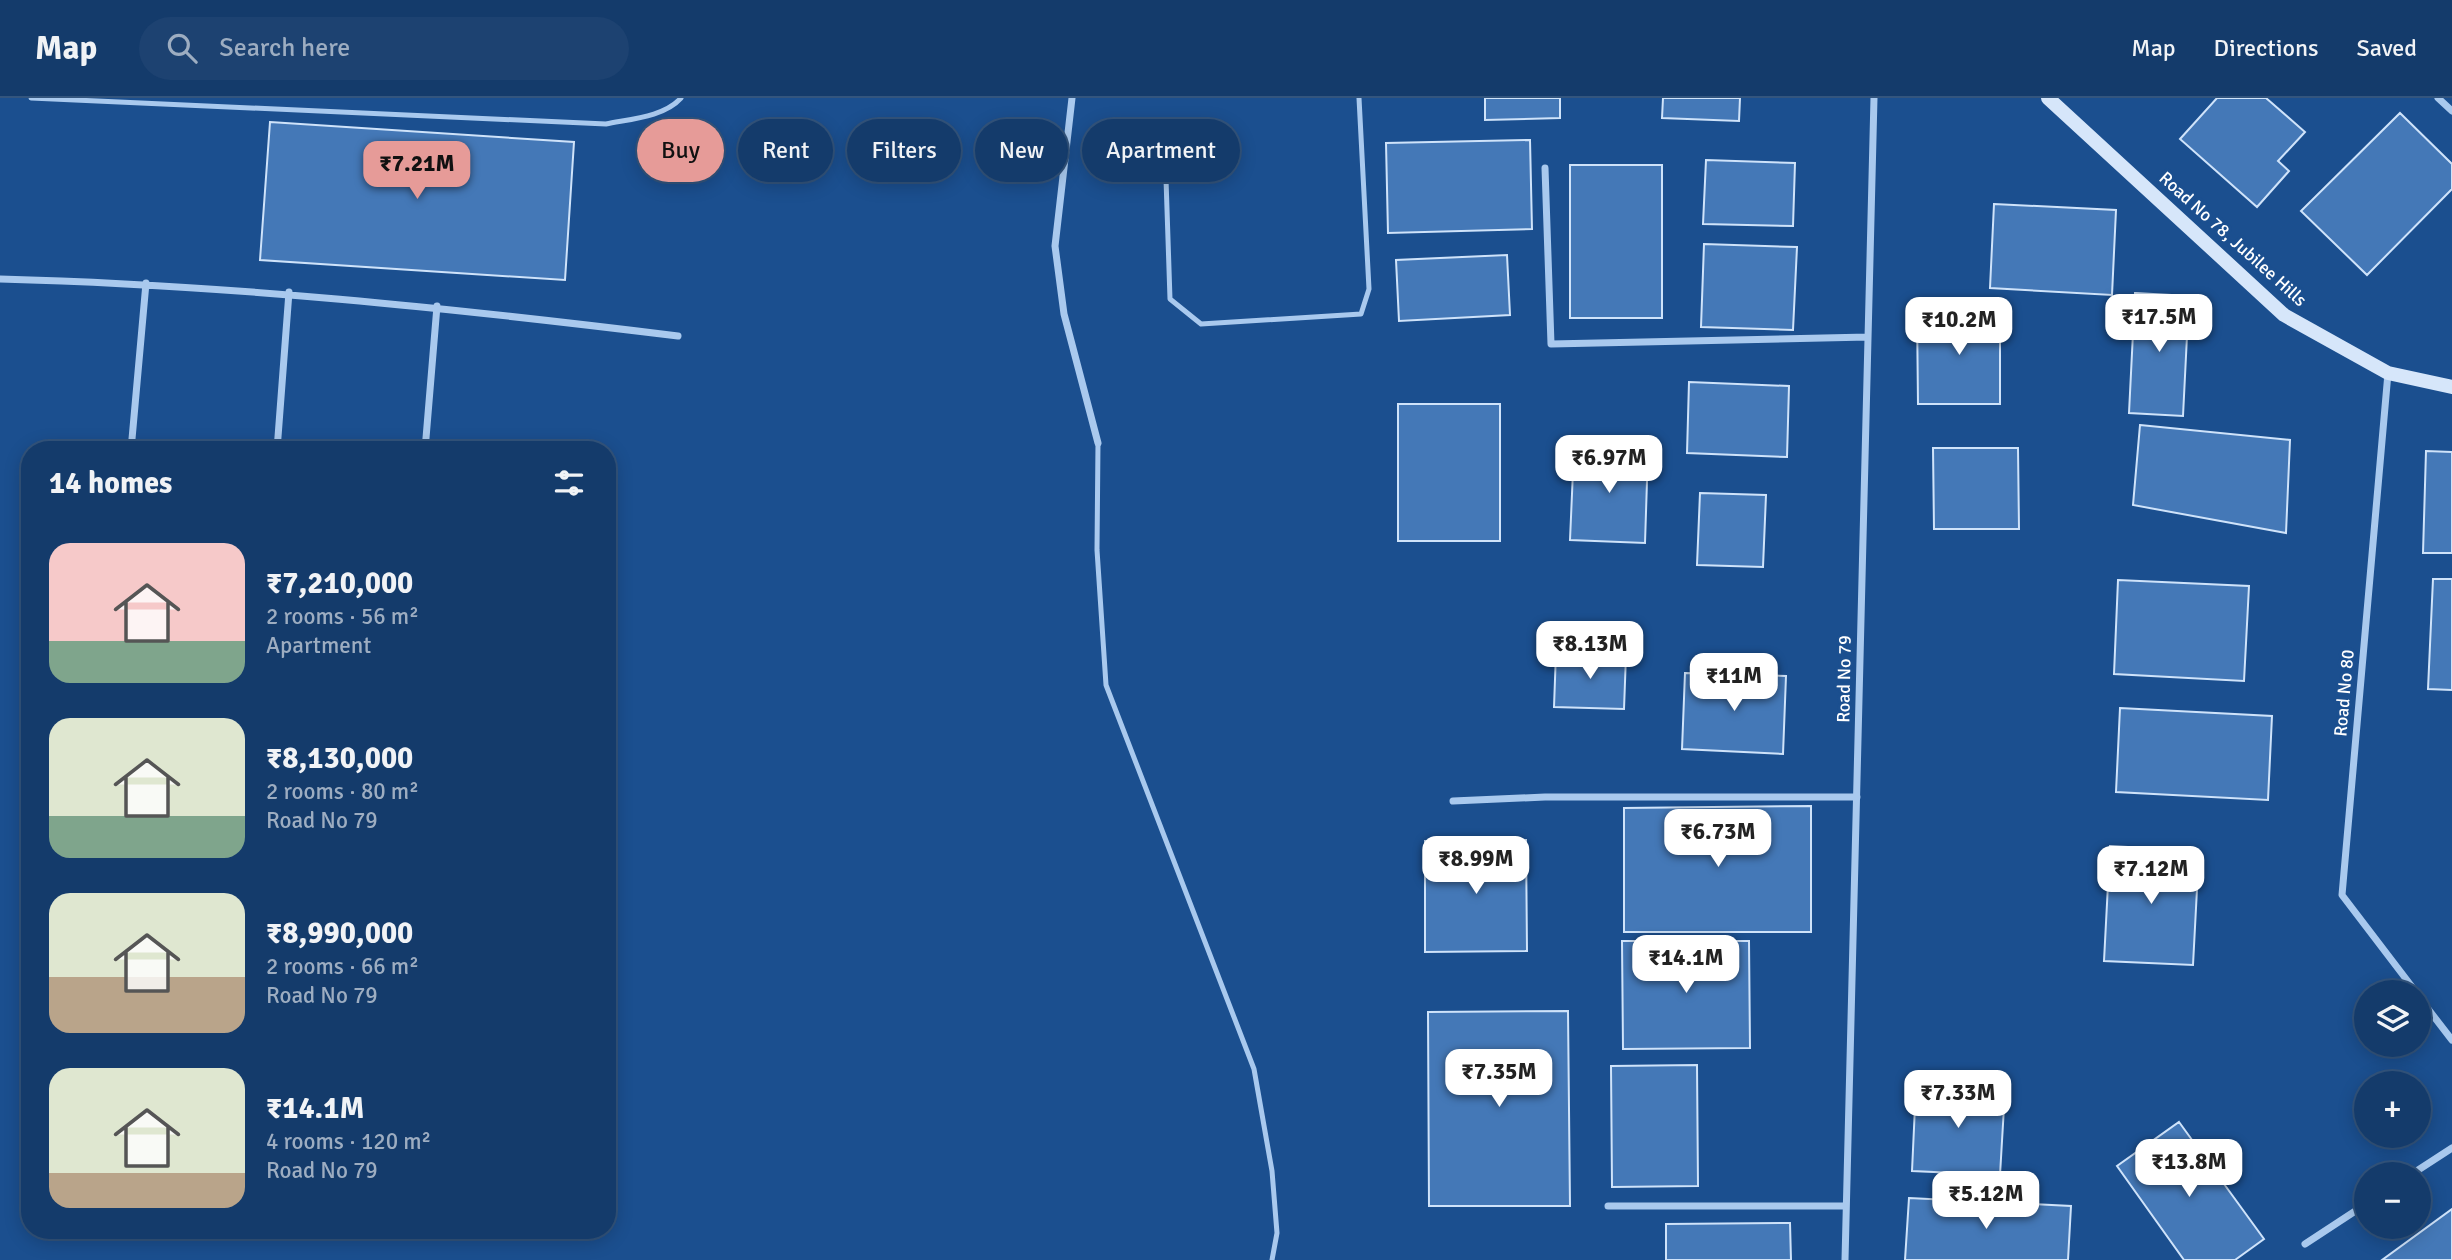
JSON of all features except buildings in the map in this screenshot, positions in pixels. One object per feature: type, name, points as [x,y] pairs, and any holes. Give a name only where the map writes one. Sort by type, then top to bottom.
[{"type":"main road","name":"Road No 78, Jubilee Hills","points":[[2048,98],[2284,315],[2388,373],[2452,387]]},
{"type":"street","points":[[1072,98],[1055,246],[1064,314],[1098,443]]},
{"type":"street","name":"Road No 79","points":[[1845,1260],[1874,98]]},
{"type":"street","points":[[2438,98],[2452,111]]},
{"type":"street","points":[[1545,168],[1551,345],[1868,337]]},
{"type":"street","points":[[0,279],[146,283],[289,292],[437,306],[678,336]]},
{"type":"street","points":[[132,441],[146,283]]},
{"type":"street","points":[[278,441],[289,292]]},
{"type":"street","points":[[426,441],[437,306]]},
{"type":"street","name":"Road No 80","points":[[2388,373],[2343,895],[2407,980]]},
{"type":"street","points":[[1453,801],[1545,797],[1857,797]]},
{"type":"street","name":"Road No 80","points":[[2431,1013],[2452,1041]]},
{"type":"street","points":[[2430,1162],[2452,1148]]},
{"type":"street","points":[[1608,1206],[1846,1206]]},
{"type":"street","points":[[2305,1244],[2354,1212]]},
{"type":"lane","points":[[31,98],[606,124],[650,115],[676,104],[681,98]]},
{"type":"lane","points":[[1166,182],[1170,299],[1201,324],[1361,314],[1369,289],[1359,98]]},
{"type":"lane","points":[[1098,443],[1097,550],[1106,685],[1254,1069],[1272,1171],[1277,1233],[1272,1260]]}]
